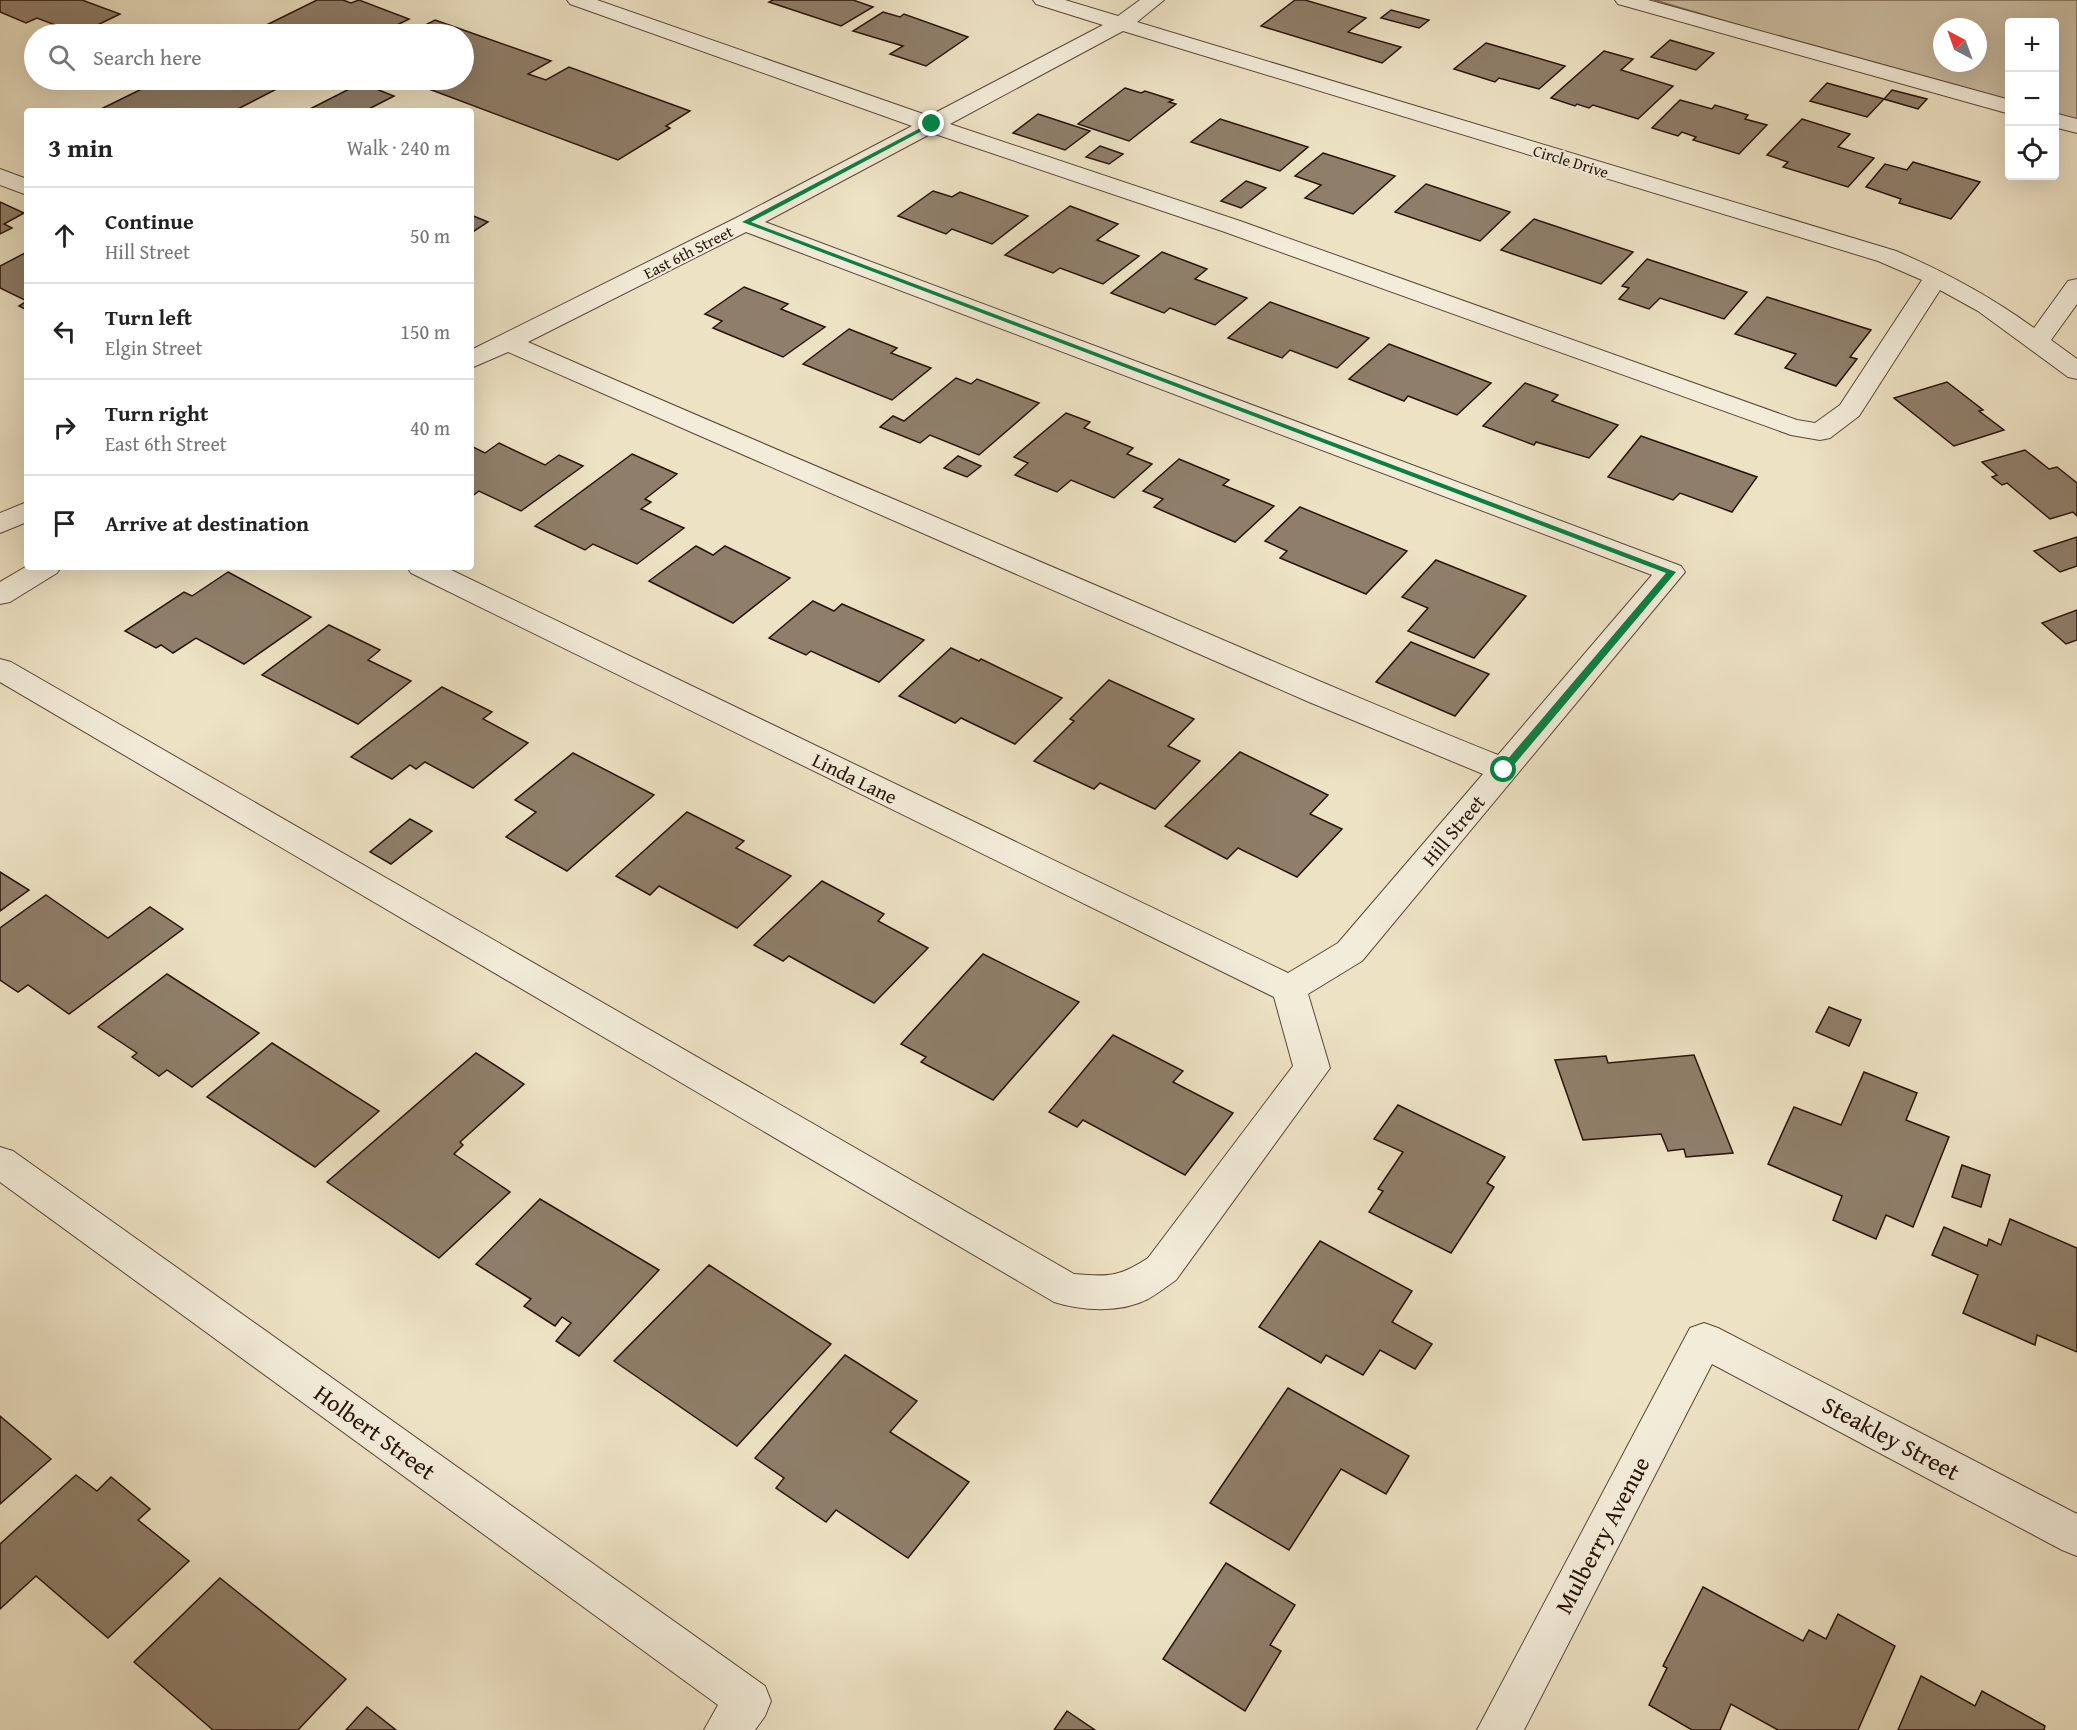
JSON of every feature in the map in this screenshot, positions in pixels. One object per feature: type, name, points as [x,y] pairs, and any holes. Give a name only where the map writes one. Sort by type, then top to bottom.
[{"type":"street","points":[[577,0],[1051,167],[1231,226],[1791,427],[1820,432],[1850,410],[1936,277]]},
{"type":"street","name":"Circle Drive","points":[[1042,0],[1887,256],[1936,277],[1987,306],[2077,371]]},
{"type":"street","name":"East 6th Street","points":[[474,358],[745,222],[932,124],[1119,25],[1154,0]]},
{"type":"street","points":[[1625,0],[2005,106]]},
{"type":"street","points":[[2059,121],[2077,126]]},
{"type":"street","points":[[0,176],[24,187]]},
{"type":"street","name":"Hill Street","points":[[745,222],[1671,572],[1350,952],[1289,989]]},
{"type":"street","points":[[2037,342],[2077,286]]},
{"type":"street","points":[[507,342],[723,438],[1005,557],[1320,695],[1504,770]]},
{"type":"street","points":[[0,524],[24,512]]},
{"type":"street","points":[[0,595],[42,570]]},
{"type":"street","name":"Linda Lane","points":[[427,570],[1289,989]]},
{"type":"street","points":[[0,669],[1068,1290],[1101,1293],[1133,1288],[1162,1269],[1312,1068],[1289,989]]},
{"type":"street","name":"Holbert Street","points":[[0,1162],[738,1715]]},
{"type":"street","name":"Steakley Street","points":[[1704,1340],[2077,1536]]},
{"type":"street","name":"Mulberry Avenue","points":[[1500,1730],[1704,1340]]},
{"type":"shaded area","points":[[1654,0],[2077,0],[2077,124],[2059,118],[2059,18],[2005,18],[2005,103]]},
{"type":"building","points":[[0,0],[82,0],[120,14],[100,24],[53,24],[37,18],[26,23],[0,12]]},
{"type":"building","points":[[317,0],[343,0],[351,3],[359,0],[409,19],[399,24],[268,24]]},
{"type":"building","points":[[773,0],[853,0],[873,7],[841,26],[769,2]]},
{"type":"building","points":[[1295,0],[1305,0],[1366,18],[1348,32],[1401,47],[1382,63],[1261,26]]},
{"type":"building","points":[[1391,10],[1429,20],[1419,28],[1381,18]]},
{"type":"building","points":[[883,12],[900,17],[904,14],[968,37],[926,66],[890,54],[903,46],[853,31]]},
{"type":"building","points":[[435,20],[446,24],[427,24]]},
{"type":"building","points":[[474,34],[551,61],[528,74],[546,80],[569,67],[690,111],[666,126],[670,128],[618,160],[432,90],[474,90]]},
{"type":"building","points":[[1670,40],[1714,53],[1696,70],[1651,57]]},
{"type":"building","points":[[1486,43],[1565,66],[1539,89],[1499,78],[1495,82],[1454,69]]},
{"type":"building","points":[[1604,51],[1633,59],[1621,70],[1673,86],[1638,119],[1593,105],[1589,108],[1577,104],[1575,106],[1551,98]]},
{"type":"building","points":[[1827,83],[1884,99],[1867,117],[1810,101]]},
{"type":"building","points":[[1125,88],[1141,93],[1145,91],[1173,100],[1169,102],[1176,104],[1129,141],[1078,124]]},
{"type":"building","points":[[140,90],[275,90],[240,108],[103,108]]},
{"type":"building","points":[[347,90],[379,90],[394,96],[371,108],[312,108]]},
{"type":"building","points":[[1892,90],[1927,99],[1918,109],[1884,99]]},
{"type":"building","points":[[1680,100],[1712,109],[1715,105],[1748,115],[1745,119],[1767,125],[1739,154],[1693,140],[1696,137],[1682,132],[1678,136],[1652,128]]},
{"type":"building","points":[[1038,114],[1090,131],[1065,150],[1013,133]]},
{"type":"building","points":[[1220,119],[1308,147],[1280,171],[1191,142]]},
{"type":"building","points":[[1802,119],[1850,134],[1838,147],[1874,158],[1848,187],[1783,167],[1788,162],[1767,155]]},
{"type":"building","points":[[1100,146],[1123,154],[1109,164],[1086,157]]},
{"type":"building","points":[[1323,153],[1395,176],[1353,214],[1305,198],[1321,185],[1295,176]]},
{"type":"building","points":[[1913,162],[1980,182],[1951,219],[1899,203],[1901,199],[1866,187],[1885,164],[1907,170]]},
{"type":"building","points":[[1246,181],[1266,188],[1241,208],[1221,201]]},
{"type":"building","points":[[1426,184],[1510,212],[1480,241],[1395,212]]},
{"type":"building","points":[[933,191],[952,197],[960,192],[1028,216],[992,244],[952,229],[946,234],[898,216]]},
{"type":"building","points":[[0,202],[24,213],[4,224],[12,228],[0,234]]},
{"type":"building","points":[[1070,206],[1118,224],[1097,240],[1139,256],[1103,284],[1060,268],[1053,273],[1005,255]]},
{"type":"building","points":[[474,216],[488,222],[474,231]]},
{"type":"building","points":[[1534,219],[1633,252],[1601,284],[1501,250]]},
{"type":"building","points":[[1162,252],[1207,269],[1195,279],[1247,298],[1215,325],[1170,308],[1164,313],[1111,293]]},
{"type":"building","points":[[24,254],[24,300],[0,288],[0,266]]},
{"type":"building","points":[[1647,259],[1747,292],[1724,319],[1660,298],[1649,309],[1619,299],[1629,288],[1622,286]]},
{"type":"building","points":[[744,287],[788,304],[781,309],[825,327],[783,357],[713,328],[722,321],[705,314]]},
{"type":"building","points":[[1767,297],[1871,330],[1850,357],[1857,359],[1836,386],[1785,368],[1796,354],[1735,334]]},
{"type":"building","points":[[1270,302],[1369,338],[1337,368],[1290,350],[1282,358],[1228,338]]},
{"type":"building","points":[[849,329],[897,348],[891,353],[931,368],[892,400],[803,364]]},
{"type":"building","points":[[1389,344],[1491,383],[1457,415],[1408,396],[1404,401],[1349,379]]},
{"type":"building","points":[[956,378],[971,384],[977,379],[1039,403],[979,455],[930,435],[920,443],[880,427],[893,416],[904,421]]},
{"type":"building","points":[[1947,382],[2004,430],[1954,446],[1894,398]]},
{"type":"building","points":[[1525,383],[1558,395],[1552,401],[1618,425],[1589,458],[1536,442],[1534,445],[1483,426]]},
{"type":"building","points":[[1066,413],[1090,422],[1084,428],[1133,448],[1127,454],[1152,464],[1114,498],[1071,480],[1057,492],[1015,475],[1028,463],[1014,457]]},
{"type":"building","points":[[1641,436],[1757,477],[1732,512],[1680,493],[1673,500],[1608,477]]},
{"type":"building","points":[[499,443],[545,465],[559,455],[583,466],[521,511],[479,491],[474,495],[474,448],[485,453]]},
{"type":"building","points":[[2025,450],[2049,469],[2057,467],[2077,483],[2077,516],[2073,512],[2050,519],[2007,483],[2002,485],[1992,477],[1997,475],[1982,462]]},
{"type":"building","points":[[632,454],[677,474],[645,499],[651,502],[641,509],[684,528],[637,564],[593,544],[585,550],[535,526]]},
{"type":"building","points":[[958,456],[981,466],[967,477],[944,468]]},
{"type":"building","points":[[1179,459],[1229,480],[1223,485],[1274,506],[1235,542],[1154,507],[1163,499],[1143,491]]},
{"type":"building","points":[[1300,507],[1407,551],[1366,594],[1280,558],[1287,551],[1265,541]]},
{"type":"building","points":[[2077,537],[2077,566],[2060,572],[2034,551]]},
{"type":"building","points":[[696,546],[713,555],[725,546],[790,578],[733,623],[649,581]]},
{"type":"building","points":[[1436,560],[1526,596],[1474,658],[1408,631],[1428,608],[1402,597]]},
{"type":"building","points":[[228,572],[311,617],[244,664],[196,638],[173,653],[161,645],[156,648],[125,631],[184,592],[192,596]]},
{"type":"building","points":[[813,601],[834,611],[842,604],[924,640],[879,682],[811,651],[806,655],[769,638]]},
{"type":"building","points":[[2077,610],[2077,640],[2066,644],[2042,623]]},
{"type":"building","points":[[329,625],[380,650],[368,660],[411,681],[358,724],[262,675]]},
{"type":"building","points":[[1411,642],[1489,674],[1455,716],[1376,682]]},
{"type":"building","points":[[951,648],[979,661],[981,659],[1062,698],[1015,744],[961,718],[955,723],[899,696]]},
{"type":"building","points":[[1109,680],[1194,719],[1168,746],[1200,761],[1155,809],[1100,783],[1094,789],[1034,761],[1074,721],[1070,719]]},
{"type":"building","points":[[442,687],[492,712],[483,719],[528,743],[473,788],[425,762],[416,769],[410,765],[392,779],[351,757]]},
{"type":"building","points":[[1240,752],[1328,795],[1310,814],[1342,829],[1297,877],[1238,848],[1227,859],[1165,826]]},
{"type":"building","points":[[573,753],[654,795],[567,871],[506,837],[536,812],[515,800]]},
{"type":"building","points":[[687,812],[744,841],[736,848],[791,876],[737,928],[659,886],[650,895],[616,876]]},
{"type":"building","points":[[410,819],[432,831],[391,864],[370,852]]},
{"type":"building","points":[[0,872],[29,890],[0,911]]},
{"type":"building","points":[[822,881],[884,914],[878,921],[928,948],[874,1003],[789,956],[783,961],[754,945]]},
{"type":"building","points":[[46,895],[108,938],[150,907],[183,929],[69,1014],[28,985],[18,992],[0,980],[0,928]]},
{"type":"building","points":[[983,954],[1079,1002],[993,1100],[921,1062],[926,1057],[901,1044]]},
{"type":"building","points":[[167,974],[259,1033],[192,1087],[167,1070],[159,1076],[132,1057],[137,1053],[98,1027]]},
{"type":"building","points":[[1829,1007],[1861,1020],[1849,1046],[1816,1032]]},
{"type":"building","points":[[1113,1035],[1183,1071],[1173,1082],[1233,1113],[1185,1175],[1083,1120],[1077,1127],[1049,1112]]},
{"type":"building","points":[[272,1043],[379,1111],[315,1167],[207,1097]]},
{"type":"building","points":[[476,1053],[524,1084],[460,1142],[463,1145],[454,1154],[510,1192],[439,1258],[327,1182]]},
{"type":"building","points":[[1694,1055],[1733,1153],[1686,1157],[1684,1149],[1668,1151],[1661,1134],[1583,1140],[1555,1060],[1606,1056],[1608,1063]]},
{"type":"building","points":[[1864,1072],[1917,1093],[1906,1120],[1949,1137],[1913,1227],[1886,1215],[1876,1239],[1833,1220],[1842,1196],[1768,1164],[1794,1107],[1841,1125]]},
{"type":"building","points":[[1398,1105],[1505,1157],[1487,1183],[1494,1187],[1451,1253],[1369,1212],[1383,1191],[1378,1189],[1403,1152],[1374,1139]]},
{"type":"building","points":[[1962,1165],[1990,1175],[1981,1207],[1952,1197]]},
{"type":"building","points":[[540,1199],[659,1270],[579,1356],[556,1341],[571,1323],[562,1317],[555,1326],[524,1306],[531,1299],[476,1264]]},
{"type":"building","points":[[2010,1219],[2077,1248],[2077,1352],[2037,1335],[2035,1345],[1963,1313],[1978,1275],[1932,1255],[1944,1227],[1987,1246],[1989,1239],[2001,1245]]},
{"type":"building","points":[[1320,1241],[1412,1291],[1392,1322],[1432,1344],[1415,1369],[1380,1350],[1363,1375],[1326,1355],[1321,1363],[1259,1327]]},
{"type":"building","points":[[709,1265],[831,1344],[737,1446],[614,1361]]},
{"type":"building","points":[[845,1355],[917,1401],[890,1432],[969,1482],[908,1558],[836,1510],[826,1522],[776,1488],[784,1478],[755,1458]]},
{"type":"building","points":[[1288,1388],[1409,1456],[1386,1494],[1341,1469],[1289,1550],[1210,1503]]},
{"type":"building","points":[[0,1416],[51,1459],[0,1504]]},
{"type":"building","points":[[76,1475],[97,1491],[111,1477],[150,1509],[138,1520],[189,1561],[108,1638],[36,1576],[0,1609],[0,1544]]},
{"type":"building","points":[[1226,1563],[1295,1605],[1270,1645],[1281,1651],[1245,1711],[1163,1659]]},
{"type":"building","points":[[220,1578],[346,1679],[298,1730],[213,1730],[134,1662]]},
{"type":"building","points":[[1703,1587],[1803,1641],[1809,1630],[1826,1639],[1838,1614],[1895,1646],[1858,1730],[1778,1730],[1731,1704],[1720,1730],[1692,1730],[1649,1705],[1667,1668],[1663,1666]]},
{"type":"building","points":[[1921,1676],[1975,1706],[1982,1691],[2045,1726],[2044,1730],[1898,1730]]},
{"type":"building","points":[[367,1707],[396,1730],[346,1730]]},
{"type":"building","points":[[1067,1711],[1095,1730],[1054,1730]]},
{"type":"route","points":[[932,124],[745,222],[1671,572],[1504,770]]}]
